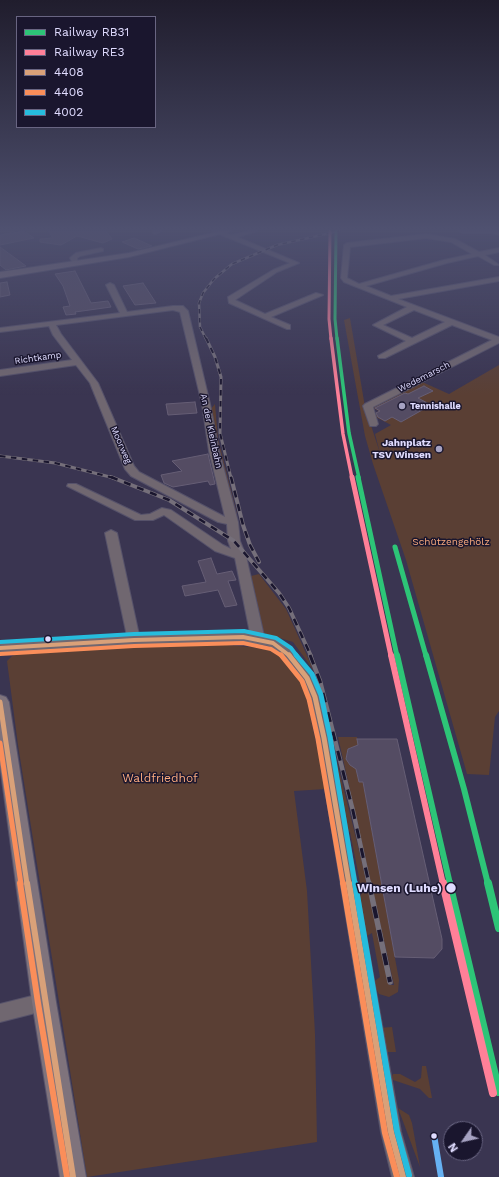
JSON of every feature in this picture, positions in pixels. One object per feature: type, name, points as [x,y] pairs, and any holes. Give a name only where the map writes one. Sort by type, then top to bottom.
[{"type":"main road","points":[[0,702],[44,1002],[73,1177]]},
{"type":"street","points":[[0,330],[124,314],[110,286]]},
{"type":"street","points":[[252,286],[231,299],[232,301],[287,327]]},
{"type":"street","points":[[359,286],[498,340]]},
{"type":"street","points":[[390,298],[466,286]]},
{"type":"street","points":[[266,316],[319,295]]},
{"type":"street","points":[[412,341],[377,325],[414,307]]},
{"type":"street","name":"An der Kleinbahn","points":[[124,314],[180,308],[184,311],[206,404],[214,451],[233,522],[234,541],[240,556],[258,639]]},
{"type":"street","points":[[382,356],[451,322]]},
{"type":"street","name":"Moorweg","points":[[51,323],[56,334],[94,383],[129,466],[135,474],[222,520],[233,522]]},
{"type":"street","name":"Wedemarsch","points":[[373,424],[368,406],[498,340]]},
{"type":"street","name":"Richtkamp","points":[[0,373],[78,362]]},
{"type":"street","points":[[72,486],[139,518],[152,517],[162,511],[166,512],[219,548],[240,556]]},
{"type":"street","points":[[111,533],[134,640]]},
{"type":"street","points":[[0,648],[134,640],[243,637],[273,643],[287,652],[307,678],[315,697],[324,738],[391,1132],[403,1177]]},
{"type":"street","points":[[0,1013],[44,1002]]},
{"type":"green space","name":"Schützengehölz","points":[[350,318],[365,407],[380,453],[375,434],[391,425],[372,415],[379,411],[371,407],[420,381],[449,394],[499,365],[499,711],[495,717],[489,775],[467,774],[406,560],[365,436],[344,320]]},
{"type":"green space","points":[[215,404],[218,439],[237,514],[234,513],[210,410]]},
{"type":"green space","points":[[259,574],[286,609],[314,671],[293,642],[263,633],[251,576]]},
{"type":"green space","name":"Waldfriedhof","points":[[135,643],[227,645],[273,649],[284,656],[300,678],[305,692],[326,789],[294,791],[307,891],[315,1034],[317,1142],[87,1177],[18,745],[7,661],[12,656],[28,651]]},
{"type":"green space","points":[[338,737],[357,737],[358,745],[348,749],[346,756],[350,765],[356,768],[359,782],[363,782],[399,980],[398,992],[389,997],[379,994],[372,983],[380,977],[372,933],[365,937],[359,898],[362,893],[350,832],[346,829],[332,759],[336,758],[361,858],[389,985],[394,985]]},
{"type":"green space","points":[[392,1027],[396,1052],[383,1052],[379,1028]]},
{"type":"green space","points":[[422,1066],[426,1066],[432,1098],[429,1098],[420,1089],[393,1080],[393,1074],[400,1074],[415,1082],[421,1078]]},
{"type":"green space","points":[[398,1108],[409,1115],[412,1123],[420,1167]]},
{"type":"building","points":[[0,286],[8,286],[10,295],[0,297]]},
{"type":"building","points":[[63,286],[82,286],[91,303],[108,301],[111,307],[75,312],[76,314],[66,315],[63,307],[70,306]]},
{"type":"building","points":[[123,286],[145,286],[156,303],[135,305]]},
{"type":"building","name":"Tennishalle","points":[[424,386],[433,391],[418,398],[431,405],[401,422],[392,417],[385,421],[378,417],[376,413],[380,411],[375,408],[405,393],[408,394]]},
{"type":"building","points":[[195,402],[197,413],[168,415],[166,404]]},
{"type":"building","points":[[208,454],[215,484],[210,485],[208,481],[173,487],[164,483],[161,475],[182,471],[172,461]]},
{"type":"building","points":[[211,558],[217,574],[232,571],[236,580],[228,581],[237,605],[225,607],[218,590],[185,596],[182,586],[206,582],[198,561]]},
{"type":"building","points":[[357,739],[397,739],[442,939],[442,949],[434,958],[395,957],[363,782],[359,782],[356,769],[350,765],[346,759],[348,749],[358,745]]},
{"type":"railway","points":[[206,339],[200,327],[199,303],[203,293],[209,286]]},
{"type":"railway","points":[[206,338],[215,357],[221,377],[220,433],[231,478]]},
{"type":"railway","points":[[0,456],[55,463],[113,478]]},
{"type":"railway","points":[[231,477],[243,525],[250,545],[259,562]]},
{"type":"railway","points":[[113,478],[169,500],[234,541],[279,593],[289,608],[311,656]]},
{"type":"railway","points":[[310,655],[320,681],[353,811],[369,884]]},
{"type":"railway","points":[[369,883],[390,982]]},
{"type":"rail line","name":"RE3","points":[[329,286],[329,319],[343,434],[409,739],[493,1093]]},
{"type":"rail line","name":"RB31","points":[[335,286],[335,319],[349,433],[415,738],[499,1092]]},
{"type":"rail line","name":"RB31","points":[[395,547],[464,789],[499,928]]},
{"type":"transit line","name":"4002","points":[[0,642],[134,634],[244,631],[276,638],[291,648],[312,674],[321,695],[330,737],[397,1131],[409,1175]]},
{"type":"transit line","name":"4408","points":[[0,648],[134,640],[243,637],[273,643],[287,652],[307,678],[315,697],[324,738],[391,1132],[403,1177]]},
{"type":"transit line","name":"4406","points":[[0,654],[134,646],[243,643],[271,649],[283,656],[302,681],[309,699],[318,739],[385,1133],[397,1177]]},
{"type":"transit line","name":"4408","points":[[0,702],[44,1002],[73,1177]]},
{"type":"transit line","name":"4406","points":[[0,743],[38,1003],[67,1177]]},
{"type":"transit line","points":[[434,1135],[441,1177]]},
{"type":"place","name":"Tennishalle","points":[[402,406]]},
{"type":"place","name":"Jahnplatz TSV Winsen","points":[[439,449]]},
{"type":"place","name":"Winsen (Luhe)","points":[[451,888]]}]
